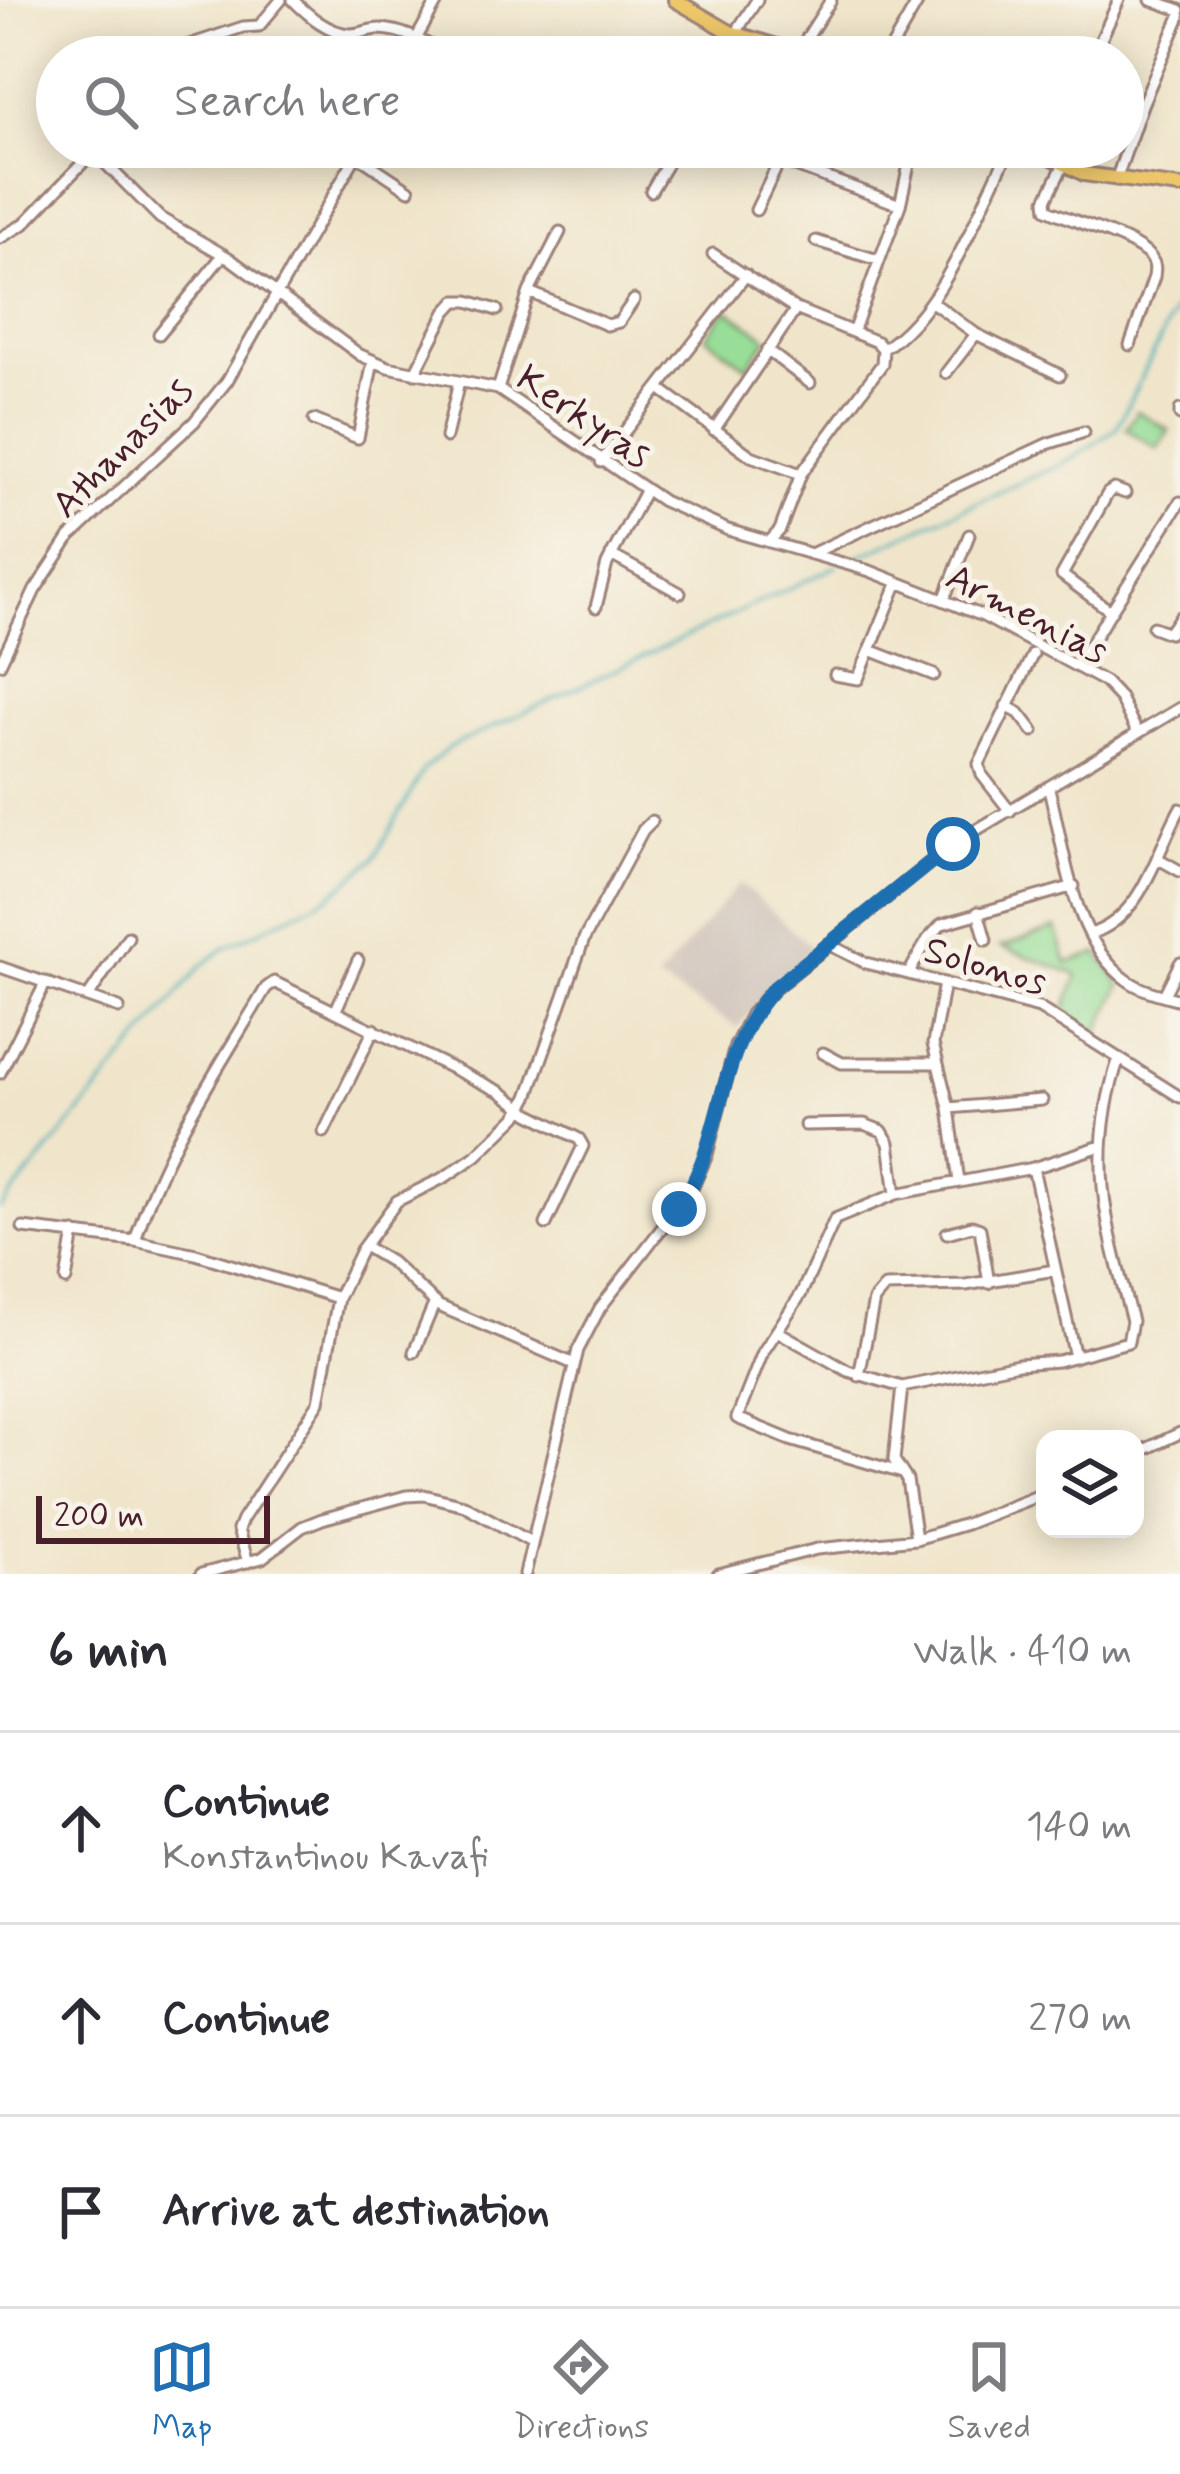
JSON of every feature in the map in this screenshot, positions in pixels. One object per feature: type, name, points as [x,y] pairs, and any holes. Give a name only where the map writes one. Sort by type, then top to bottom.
[{"type":"main road","points":[[677,1],[746,36]]},
{"type":"main road","points":[[1071,168],[1116,180],[1180,188]]},
{"type":"street","points":[[219,36],[259,26],[281,0]]},
{"type":"street","points":[[293,0],[316,20],[344,33],[379,29],[410,36]]},
{"type":"street","points":[[416,36],[438,0]]},
{"type":"street","points":[[739,34],[757,0]]},
{"type":"street","points":[[808,36],[831,0]]},
{"type":"street","points":[[898,36],[919,0]]},
{"type":"street","points":[[1103,36],[1119,0]]},
{"type":"street","points":[[1144,101],[1180,13],[1151,0]]},
{"type":"street","points":[[0,238],[24,224],[76,168]]},
{"type":"street","name":"Kerkyras","points":[[113,168],[160,218],[223,255],[373,361],[498,389],[645,491],[728,530],[871,571]]},
{"type":"street","name":"Athanasias","points":[[0,664],[34,590],[70,537],[194,422],[227,380],[349,168]]},
{"type":"street","points":[[381,168],[409,190]]},
{"type":"street","points":[[651,191],[664,168]]},
{"type":"street","points":[[756,210],[776,168]]},
{"type":"street","points":[[796,168],[899,205]]},
{"type":"street","points":[[854,332],[908,168]]},
{"type":"street","points":[[883,349],[932,302],[1000,168]]},
{"type":"street","points":[[1062,168],[1046,209],[1126,243],[1148,255],[1154,265],[1130,345]]},
{"type":"street","points":[[1116,180],[1120,168]]},
{"type":"street","points":[[498,389],[530,292],[560,232]]},
{"type":"street","points":[[816,241],[878,260]]},
{"type":"street","points":[[713,254],[796,309],[877,342],[883,349],[882,364],[801,474],[780,530],[769,542]]},
{"type":"street","points":[[159,334],[223,255]]},
{"type":"street","points":[[601,462],[746,275]]},
{"type":"street","points":[[530,292],[608,325],[619,322],[634,300]]},
{"type":"street","points":[[415,374],[446,312],[456,302],[497,310]]},
{"type":"street","points":[[932,302],[976,334],[1060,375]]},
{"type":"street","points":[[714,430],[796,309]]},
{"type":"street","points":[[946,374],[976,334]]},
{"type":"street","points":[[767,350],[810,383]]},
{"type":"street","points":[[314,420],[358,438],[373,361]]},
{"type":"street","points":[[446,437],[459,382]]},
{"type":"street","points":[[659,388],[763,462],[801,474]]},
{"type":"street","points":[[814,555],[1047,444],[1084,432]]},
{"type":"street","points":[[1109,610],[1062,575],[1108,494],[1114,489],[1125,494]]},
{"type":"street","points":[[596,607],[611,555],[645,491]]},
{"type":"street","points":[[1077,665],[1180,502]]},
{"type":"street","points":[[1167,520],[1180,529]]},
{"type":"street","points":[[944,600],[969,535]]},
{"type":"street","points":[[611,555],[680,593]]},
{"type":"street","name":"Armenias","points":[[871,571],[944,600],[1077,665],[1114,690],[1137,732]]},
{"type":"street","points":[[835,675],[858,680],[898,582]]},
{"type":"street","points":[[1153,627],[1169,633],[1180,617]]},
{"type":"street","points":[[870,650],[934,675]]},
{"type":"street","points":[[1010,811],[979,764],[1034,654]]},
{"type":"street","points":[[1006,706],[1033,730]]},
{"type":"street","points":[[528,1573],[531,1542],[574,1364],[601,1309],[679,1209],[700,1174],[726,1070],[751,1014],[773,989],[953,844],[1180,708]]},
{"type":"street","points":[[1049,788],[1090,934],[1121,975],[1180,1000]]},
{"type":"street","points":[[1090,934],[1109,926],[1133,902],[1180,809]]},
{"type":"street","points":[[248,1562],[238,1530],[319,1402],[338,1298],[364,1246],[397,1201],[446,1178],[476,1156],[522,1108],[584,939],[652,821]]},
{"type":"street","points":[[1157,858],[1180,872]]},
{"type":"street","points":[[909,973],[937,928],[1074,886]]},
{"type":"street","points":[[978,912],[986,940]]},
{"type":"street","points":[[88,997],[128,937]]},
{"type":"street","name":"Solonos","points":[[827,944],[866,963],[1039,1007],[1180,1097]]},
{"type":"street","points":[[336,1010],[358,960]]},
{"type":"street","points":[[1164,995],[1180,963]]},
{"type":"street","points":[[1,967],[119,1008]]},
{"type":"street","points":[[0,1073],[46,982]]},
{"type":"street","points":[[944,983],[933,1034],[959,1182]]},
{"type":"street","points":[[135,1241],[154,1185],[204,1090],[270,984],[284,984],[501,1092],[583,1142],[546,1224]]},
{"type":"street","points":[[324,1132],[374,1029]]},
{"type":"street","points":[[823,1053],[842,1063],[937,1063]]},
{"type":"street","points":[[777,1331],[860,1376],[902,1387],[1076,1357],[1131,1339],[1132,1321],[1102,1198],[1101,1146],[1120,1058]]},
{"type":"street","points":[[949,1108],[1042,1100]]},
{"type":"street","points":[[805,1125],[864,1124],[882,1131],[889,1143],[896,1194]]},
{"type":"street","points":[[916,1539],[907,1480],[899,1472],[790,1440],[737,1418],[763,1352],[801,1294],[835,1219],[896,1194],[1034,1168],[1101,1146]]},
{"type":"street","points":[[1034,1168],[1076,1357]]},
{"type":"street","points":[[947,1233],[972,1226],[980,1229],[989,1283]]},
{"type":"street","points":[[23,1228],[135,1241],[196,1254],[338,1298]]},
{"type":"street","points":[[66,1280],[74,1233]]},
{"type":"street","points":[[364,1246],[391,1262],[435,1302],[574,1364]]},
{"type":"street","points":[[860,1376],[874,1300],[881,1289],[989,1283],[1055,1270]]},
{"type":"street","points":[[414,1352],[435,1302]]},
{"type":"street","points":[[899,1472],[894,1452],[902,1387]]},
{"type":"street","points":[[1144,1450],[1180,1433]]},
{"type":"street","points":[[201,1574],[231,1570],[262,1558],[302,1527],[322,1519],[424,1495],[464,1505],[531,1542]]},
{"type":"street","points":[[718,1574],[817,1549],[916,1539],[1036,1496]]},
{"type":"shaded area","points":[[740,883],[812,948],[737,1027],[657,980]]},
{"type":"green space","points":[[726,309],[768,338],[747,367],[706,337]]},
{"type":"green space","points":[[1137,411],[1169,430],[1158,449],[1126,429]]},
{"type":"green space","points":[[1056,928],[1067,963],[1098,953],[1121,985],[1097,1035],[1064,1012],[1078,975],[1001,947]]},
{"type":"waterway","points":[[846,562],[1070,460],[1116,429],[1180,299]]},
{"type":"waterway","points":[[0,1209],[200,967],[226,947],[330,896],[374,859],[424,769],[450,747],[837,566]]},
{"type":"route","points":[[679,1209],[700,1174],[726,1070],[751,1014],[773,989],[953,844]]}]
